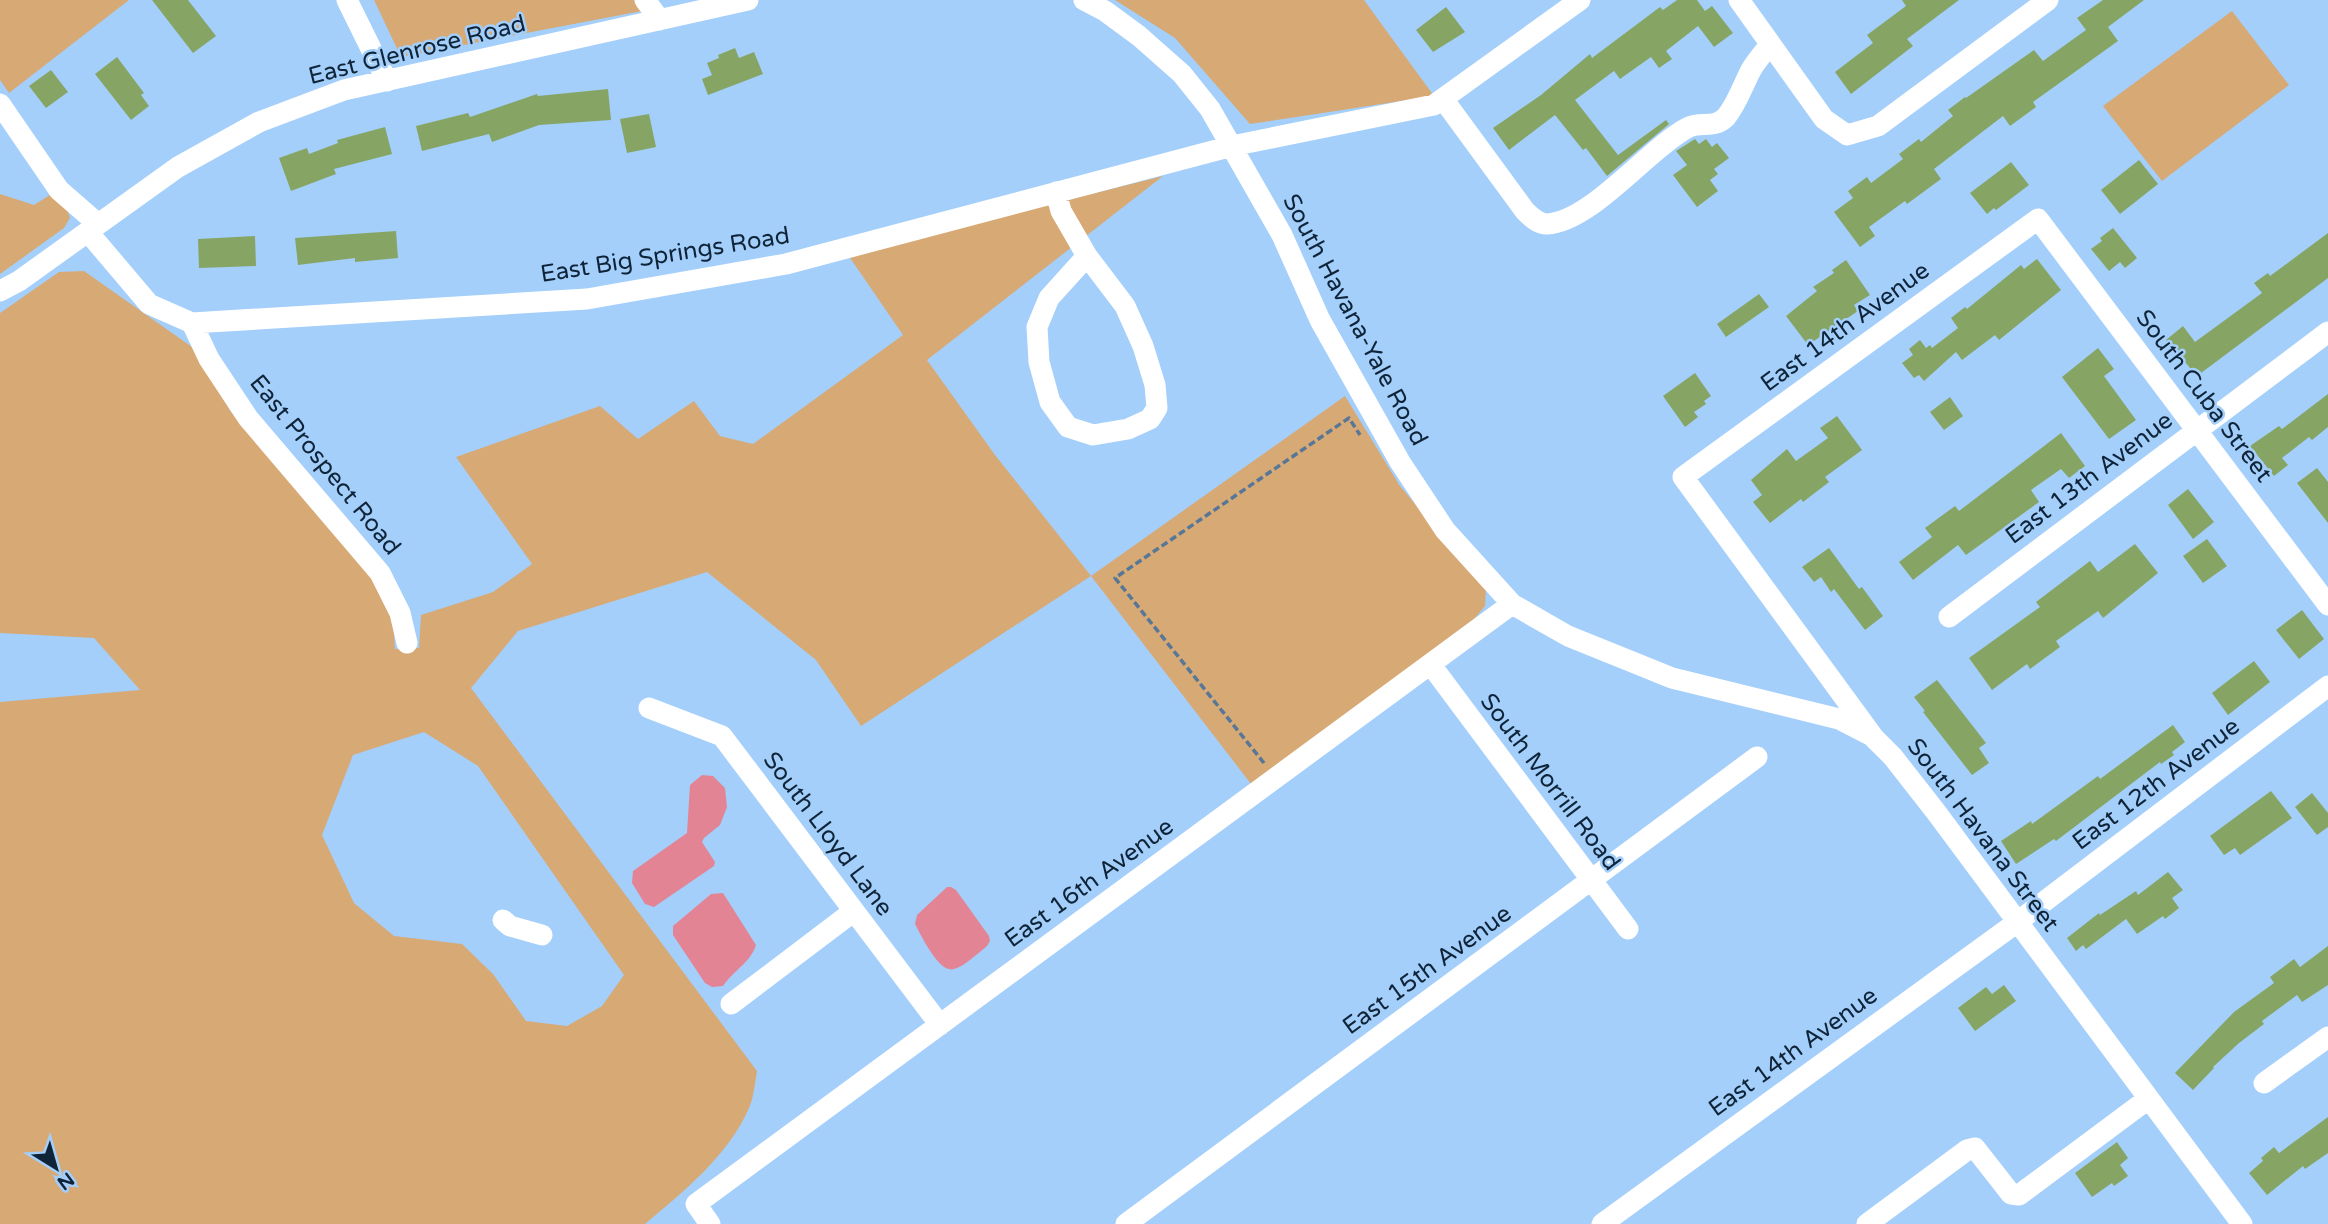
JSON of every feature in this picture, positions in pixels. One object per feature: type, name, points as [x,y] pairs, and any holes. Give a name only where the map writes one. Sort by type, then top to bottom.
[{"type":"street","points":[[347,0],[387,81]]},
{"type":"street","points":[[645,0],[660,20]]},
{"type":"street","name":"East Glenrose Road","points":[[0,291],[19,281],[178,167],[259,122],[344,90],[748,0]]},
{"type":"street","name":"South Havana-Yale Road","points":[[1084,0],[1105,11],[1139,36],[1182,74],[1210,109],[1282,235],[1320,320],[1400,462],[1445,530],[1512,604],[1569,636],[1672,678],[1839,719],[1874,738]]},
{"type":"street","points":[[1232,146],[1434,105],[1580,0]]},
{"type":"street","points":[[1739,0],[1824,119],[1847,135],[1878,126],[2048,0]]},
{"type":"street","points":[[1443,99],[1525,211],[1534,220],[1546,224],[1562,220],[1607,193],[1667,142],[1689,127],[1719,124],[1770,44]]},
{"type":"street","name":"East Big Springs Road","points":[[0,104],[59,190],[93,228],[149,304],[192,323],[587,299],[786,264],[1232,146]]},
{"type":"street","points":[[1056,192],[1061,211],[1087,256],[1125,306],[1143,346],[1154,385],[1157,408],[1150,419],[1128,429],[1093,435],[1068,427],[1050,402],[1039,362],[1037,327],[1049,298],[1087,256]]},
{"type":"street","name":"South Cuba Street","points":[[2038,219],[2328,605]]},
{"type":"street","name":"East 14th Avenue","points":[[1684,477],[2038,219]]},
{"type":"street","name":"East Prospect Road","points":[[192,323],[209,359],[248,418],[380,573],[400,613],[407,643]]},
{"type":"street","name":"East 13th Avenue","points":[[1949,617],[2328,332]]},
{"type":"street","name":"South Havana Street","points":[[1684,477],[1874,738],[1893,757],[2242,1224]]},
{"type":"street","name":"East 16th Avenue","points":[[710,1224],[696,1204],[1512,604]]},
{"type":"street","name":"South Morrill Road","points":[[1431,665],[1628,929]]},
{"type":"street","name":"East 12th Avenue","points":[[2016,923],[2328,687]]},
{"type":"street","name":"South Lloyd Lane","points":[[649,708],[722,736],[940,1025]]},
{"type":"street","name":"East 15th Avenue","points":[[1126,1224],[1757,757]]},
{"type":"street","points":[[731,1004],[854,912]]},
{"type":"street","points":[[503,920],[510,926],[542,935]]},
{"type":"street","name":"East 14th Avenue","points":[[1602,1224],[2016,923]]},
{"type":"street","points":[[2264,1083],[2328,1037]]},
{"type":"street","points":[[1867,1224],[1967,1150],[1975,1148],[2011,1194],[2020,1195],[2148,1099]]},
{"type":"path","points":[[1276,779],[1115,578],[1349,418],[1362,438]]},
{"type":"shaded area","points":[[0,0],[129,0],[9,93],[0,80]]},
{"type":"shaded area","points":[[374,0],[634,0],[642,11],[401,57]]},
{"type":"shaded area","points":[[1115,0],[1364,0],[1434,96],[1250,124],[1175,38]]},
{"type":"shaded area","points":[[2232,11],[2289,85],[2162,181],[2103,106]]},
{"type":"shaded area","points":[[1163,176],[927,360],[995,455],[1091,576],[861,726],[816,660],[707,572],[518,631],[471,688],[757,1071],[751,1104],[729,1142],[704,1172],[645,1224],[0,1224],[0,702],[140,690],[94,638],[0,633],[0,313],[59,272],[84,271],[192,347],[231,412],[358,559],[384,595],[393,620],[395,649],[419,648],[421,615],[493,592],[532,564],[456,457],[600,406],[638,439],[694,401],[720,436],[753,444],[903,335],[848,255]],"holes":[[[424,732],[478,766],[624,975],[602,1006],[567,1026],[526,1021],[493,974],[462,944],[394,936],[354,903],[322,835],[353,755]]]},
{"type":"shaded area","points":[[53,193],[66,207],[70,218],[64,228],[0,274],[0,194],[34,205]]},
{"type":"shaded area","points":[[1345,396],[1400,486],[1486,589],[1485,606],[1475,618],[1251,784],[1091,576]]},
{"type":"shaded area","points":[[702,775],[713,776],[725,788],[727,807],[720,825],[702,842],[715,862],[714,866],[654,907],[645,904],[632,883],[633,871],[687,833],[690,785]]},
{"type":"shaded area","points":[[947,887],[956,890],[990,941],[971,959],[954,969],[942,966],[915,924],[917,915]]},
{"type":"shaded area","points":[[723,893],[756,945],[750,956],[723,986],[712,987],[705,983],[673,935],[673,926],[711,894]]},
{"type":"building","points":[[152,0],[188,0],[216,36],[193,53]]},
{"type":"building","points":[[1677,0],[1697,0],[1705,11],[1712,6],[1733,33],[1714,47],[1698,26],[1666,51],[1672,59],[1659,68],[1651,57],[1620,79],[1614,71],[1575,100],[1618,155],[1666,120],[1669,124],[1607,176],[1586,148],[1583,150],[1555,115],[1509,150],[1493,128],[1541,95],[1590,54],[1592,58],[1660,7],[1663,10]]},
{"type":"building","points":[[1902,0],[1959,0],[1907,39],[1913,46],[1851,94],[1835,72],[1873,43],[1867,35],[1906,6]]},
{"type":"building","points":[[2103,0],[2144,0],[2108,27],[2118,41],[2033,102],[2036,107],[2010,126],[2003,116],[1934,169],[1941,179],[1869,227],[1875,236],[1860,247],[1834,212],[1853,198],[1848,191],[1867,177],[1871,183],[1903,159],[1899,154],[1919,139],[1921,142],[1953,116],[1948,110],[2034,50],[2043,61],[2086,30],[2077,18]]},
{"type":"building","points":[[1446,7],[1465,32],[1433,52],[1416,30]]},
{"type":"building","points":[[735,48],[739,58],[754,52],[763,74],[708,95],[702,79],[712,75],[707,63]]},
{"type":"building","points":[[117,57],[144,93],[141,95],[149,106],[131,120],[95,74]]},
{"type":"building","points":[[51,70],[68,92],[46,108],[29,86]]},
{"type":"building","points":[[608,89],[611,120],[539,125],[492,142],[489,134],[422,151],[416,126],[468,113],[470,117],[537,94]]},
{"type":"building","points":[[649,114],[656,147],[627,153],[620,119]]},
{"type":"building","points":[[385,127],[392,154],[334,169],[336,174],[291,191],[279,158],[307,148],[309,154],[338,143],[337,140]]},
{"type":"building","points":[[1695,139],[1699,144],[1706,139],[1712,147],[1717,143],[1729,158],[1714,169],[1718,174],[1710,180],[1718,191],[1697,207],[1673,175],[1687,165],[1676,151]]},
{"type":"building","points":[[2139,160],[2158,184],[2120,214],[2101,190]]},
{"type":"building","points":[[2011,162],[2029,185],[1987,214],[1970,193]]},
{"type":"building","points":[[2113,228],[2137,258],[2125,268],[2120,262],[2109,271],[2091,249]]},
{"type":"building","points":[[396,231],[398,258],[355,262],[355,258],[298,265],[295,238]]},
{"type":"building","points":[[2328,233],[2328,278],[2197,376],[2166,340],[2183,326],[2195,342],[2262,293],[2254,283],[2268,273],[2270,276]]},
{"type":"building","points":[[255,236],[256,266],[199,268],[198,239]]},
{"type":"building","points":[[2037,259],[2061,290],[1999,340],[1995,335],[1962,360],[1956,352],[1924,381],[1919,375],[1914,378],[1902,363],[1913,355],[1909,349],[1920,340],[1926,348],[1930,345],[1932,348],[1958,328],[1951,318],[1965,307],[1967,309],[2021,265],[2024,269]]},
{"type":"building","points":[[1846,260],[1870,295],[1854,305],[1858,311],[1808,345],[1786,316],[1817,291],[1813,287],[1834,273],[1832,270]]},
{"type":"building","points":[[1759,294],[1769,307],[1726,337],[1717,324]]},
{"type":"building","points":[[2098,348],[2114,369],[2104,376],[2136,420],[2109,439],[2062,377]]},
{"type":"building","points":[[1695,373],[1711,396],[1704,401],[1706,404],[1694,412],[1698,417],[1685,427],[1663,396]]},
{"type":"building","points":[[2328,394],[2328,427],[2312,440],[2309,437],[2282,458],[2288,465],[2274,476],[2250,446],[2279,426],[2282,429]]},
{"type":"building","points":[[1950,397],[1963,416],[1944,430],[1930,412]]},
{"type":"building","points":[[1837,416],[1862,450],[1825,477],[1829,482],[1770,523],[1753,502],[1762,495],[1751,480],[1787,449],[1796,461],[1828,438],[1820,428]]},
{"type":"building","points":[[2061,433],[2085,466],[2069,478],[2061,469],[2031,490],[2039,502],[1966,555],[1958,545],[1913,580],[1899,562],[1932,537],[1925,528],[1955,506],[1959,511]]},
{"type":"building","points":[[2317,468],[2328,482],[2328,523],[2297,483]]},
{"type":"building","points":[[2188,489],[2214,522],[2193,539],[2168,505]]},
{"type":"building","points":[[2207,539],[2227,566],[2203,583],[2183,556]]},
{"type":"building","points":[[2135,544],[2158,573],[2103,618],[2098,611],[2056,641],[2060,647],[2030,669],[2027,664],[1992,690],[1969,658],[2040,607],[2036,602],[2090,561],[2098,572]]},
{"type":"building","points":[[1829,548],[1883,616],[1865,630],[1834,589],[1831,592],[1821,577],[1814,582],[1802,567]]},
{"type":"building","points":[[2302,610],[2324,639],[2299,659],[2276,630]]},
{"type":"building","points":[[2254,661],[2270,682],[2228,715],[2212,693]]},
{"type":"building","points":[[1937,680],[1986,743],[1979,748],[1989,763],[1972,775],[1914,697]]},
{"type":"building","points":[[2173,725],[2185,742],[2172,752],[2174,755],[2161,764],[2160,762],[2056,841],[2054,839],[2016,864],[2001,841],[2031,821],[2032,824],[2098,776],[2100,779]]},
{"type":"building","points":[[2271,791],[2292,818],[2240,855],[2235,848],[2224,855],[2210,836]]},
{"type":"building","points":[[2312,793],[2328,813],[2328,827],[2317,835],[2295,807]]},
{"type":"building","points":[[2168,872],[2183,890],[2172,898],[2179,908],[2137,934],[2126,919],[2086,949],[2083,945],[2076,951],[2067,938],[2099,913],[2100,915],[2136,891],[2138,895]]},
{"type":"building","points":[[2328,946],[2328,985],[2302,1002],[2297,995],[2262,1021],[2264,1024],[2213,1067],[2193,1090],[2175,1073],[2234,1012],[2274,983],[2270,977],[2294,959],[2300,967]]},
{"type":"building","points":[[2004,985],[2016,1001],[1975,1031],[1958,1008],[1986,987],[1992,994]]},
{"type":"building","points":[[2328,1117],[2328,1153],[2305,1169],[2303,1166],[2267,1195],[2249,1173],[2274,1147],[2279,1153]]},
{"type":"building","points":[[2117,1142],[2128,1158],[2120,1165],[2128,1176],[2092,1197],[2075,1173]]}]
